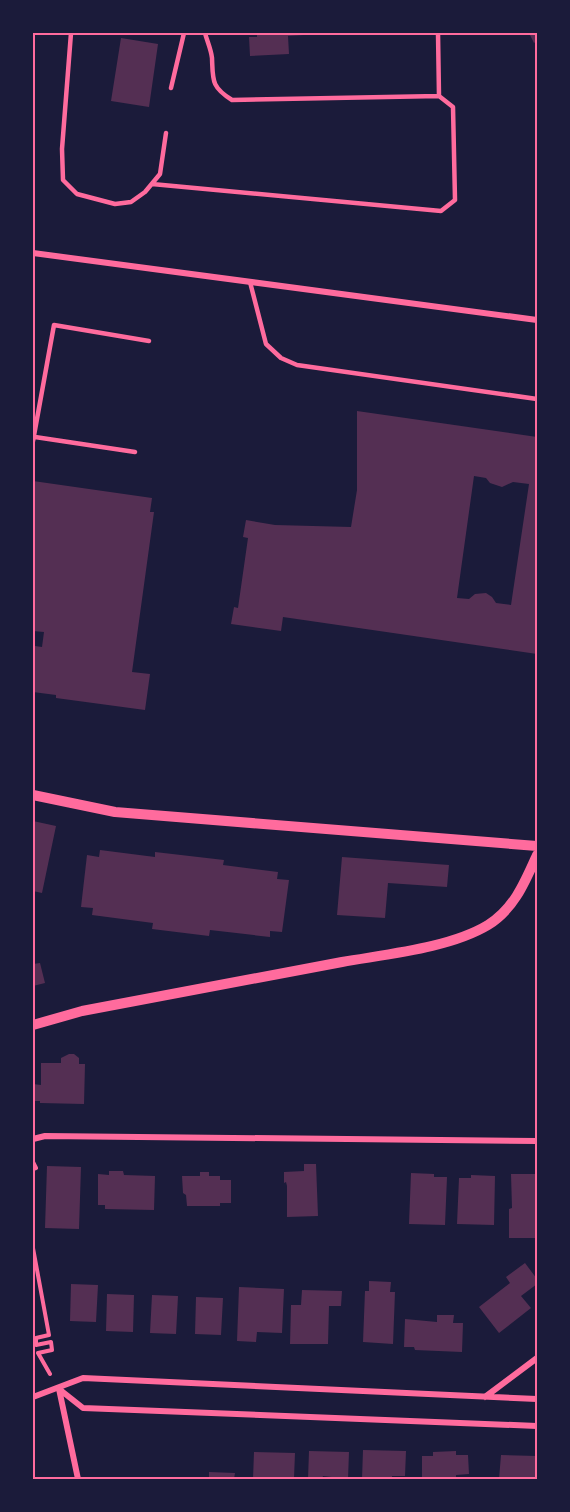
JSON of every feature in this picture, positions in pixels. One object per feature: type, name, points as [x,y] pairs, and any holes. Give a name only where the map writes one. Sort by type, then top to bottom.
[{"type":"street","points":[[33,253],[537,320]]},
{"type":"street","points":[[33,795],[116,812],[537,846]]},
{"type":"street","points":[[33,1025],[82,1011],[466,937],[490,923],[508,908],[523,886],[537,855]]},
{"type":"street","points":[[33,1139],[45,1136],[537,1141]]},
{"type":"street","points":[[483,1398],[537,1358]]},
{"type":"street","points":[[33,1397],[83,1378],[537,1400]]},
{"type":"street","points":[[59,1389],[83,1408],[537,1426]]},
{"type":"street","points":[[59,1389],[78,1479]]},
{"type":"lane","points":[[70,33],[62,149],[63,180],[77,194],[115,204],[131,202],[145,192],[160,174],[166,133]]},
{"type":"lane","points":[[171,88],[184,33]]},
{"type":"lane","points":[[152,184],[441,211],[455,200],[453,107],[439,96],[232,100],[216,87],[212,77],[212,55],[205,33]]},
{"type":"lane","points":[[438,33],[439,96]]},
{"type":"lane","points":[[250,282],[266,344],[281,358],[297,365],[537,399]]},
{"type":"lane","points":[[135,452],[34,439],[54,325],[149,341]]},
{"type":"path","points":[[33,1162],[36,1168],[33,1169]]},
{"type":"path","points":[[33,1248],[49,1335],[36,1338],[36,1345],[51,1342],[52,1350],[38,1353],[59,1389]]},
{"type":"building","points":[[257,33],[304,33],[304,35],[288,36],[289,54],[250,56],[249,37],[257,37]]},
{"type":"building","points":[[529,33],[537,33],[537,41],[534,43]]},
{"type":"building","points":[[121,38],[158,44],[149,107],[111,101]]},
{"type":"building","points":[[357,411],[537,437],[537,654],[283,617],[281,631],[231,624],[234,607],[238,608],[248,538],[243,537],[246,520],[275,525],[351,527],[357,490]],"holes":[[[474,476],[486,478],[490,483],[502,487],[513,482],[529,484],[511,605],[496,603],[486,593],[475,594],[469,599],[457,598]]]},
{"type":"building","points":[[33,481],[152,498],[150,512],[154,512],[132,672],[150,674],[145,710],[56,698],[56,695],[33,692],[35,646],[42,647],[44,632],[33,631]]},
{"type":"building","points":[[33,821],[56,826],[42,893],[33,891]]},
{"type":"building","points":[[100,850],[155,857],[155,852],[224,860],[223,865],[278,872],[277,879],[289,880],[282,932],[270,931],[270,937],[210,930],[209,936],[152,929],[153,923],[92,915],[93,908],[81,907],[87,855],[99,857]]},
{"type":"building","points":[[342,857],[449,865],[447,887],[388,883],[385,918],[337,915]]},
{"type":"building","points":[[40,963],[45,983],[33,986],[33,964]]},
{"type":"building","points":[[74,1054],[79,1058],[79,1064],[85,1064],[84,1104],[33,1101],[33,1084],[41,1085],[41,1063],[61,1063],[61,1058]]},
{"type":"building","points":[[304,1164],[316,1164],[318,1216],[287,1217],[287,1186],[286,1182],[284,1183],[284,1172],[304,1171]]},
{"type":"building","points":[[47,1166],[81,1167],[79,1229],[45,1228]]},
{"type":"building","points":[[109,1171],[123,1171],[124,1175],[155,1176],[154,1210],[105,1209],[105,1205],[98,1205],[98,1174],[109,1175]]},
{"type":"building","points":[[200,1172],[209,1172],[209,1176],[220,1176],[220,1180],[231,1180],[231,1203],[220,1203],[220,1206],[187,1206],[186,1195],[183,1193],[182,1176],[200,1176]]},
{"type":"building","points":[[411,1173],[447,1177],[445,1225],[409,1224]]},
{"type":"building","points":[[511,1174],[537,1174],[537,1238],[509,1238],[509,1209],[512,1208]]},
{"type":"building","points":[[471,1175],[495,1176],[494,1225],[457,1224],[459,1178],[471,1178]]},
{"type":"building","points":[[525,1263],[537,1279],[537,1284],[521,1296],[531,1308],[499,1333],[479,1307],[510,1283],[506,1277]]},
{"type":"building","points":[[369,1281],[391,1282],[390,1292],[395,1292],[393,1344],[363,1342],[365,1291],[369,1291]]},
{"type":"building","points":[[71,1284],[98,1285],[96,1322],[70,1321]]},
{"type":"building","points":[[239,1287],[284,1289],[282,1333],[257,1332],[256,1342],[237,1341]]},
{"type":"building","points":[[302,1290],[342,1291],[341,1306],[329,1306],[328,1344],[290,1344],[291,1305],[301,1305]]},
{"type":"building","points":[[107,1294],[134,1295],[133,1332],[106,1331]]},
{"type":"building","points":[[152,1295],[178,1296],[176,1334],[150,1333]]},
{"type":"building","points":[[196,1297],[223,1298],[221,1335],[195,1334]]},
{"type":"building","points":[[437,1315],[454,1315],[453,1323],[463,1323],[462,1352],[415,1350],[414,1347],[404,1347],[405,1319],[437,1322]]},
{"type":"building","points":[[363,1450],[406,1451],[405,1476],[392,1476],[392,1479],[362,1479]]},
{"type":"building","points":[[309,1451],[349,1452],[348,1479],[323,1476],[322,1479],[308,1479]]},
{"type":"building","points":[[456,1451],[456,1455],[468,1455],[469,1474],[456,1475],[456,1479],[422,1479],[422,1456],[433,1456],[433,1452]]},
{"type":"building","points":[[254,1452],[295,1453],[294,1478],[253,1479]]},
{"type":"building","points":[[501,1455],[537,1456],[537,1479],[499,1479]]},
{"type":"building","points":[[209,1472],[235,1473],[234,1479],[209,1479]]}]
